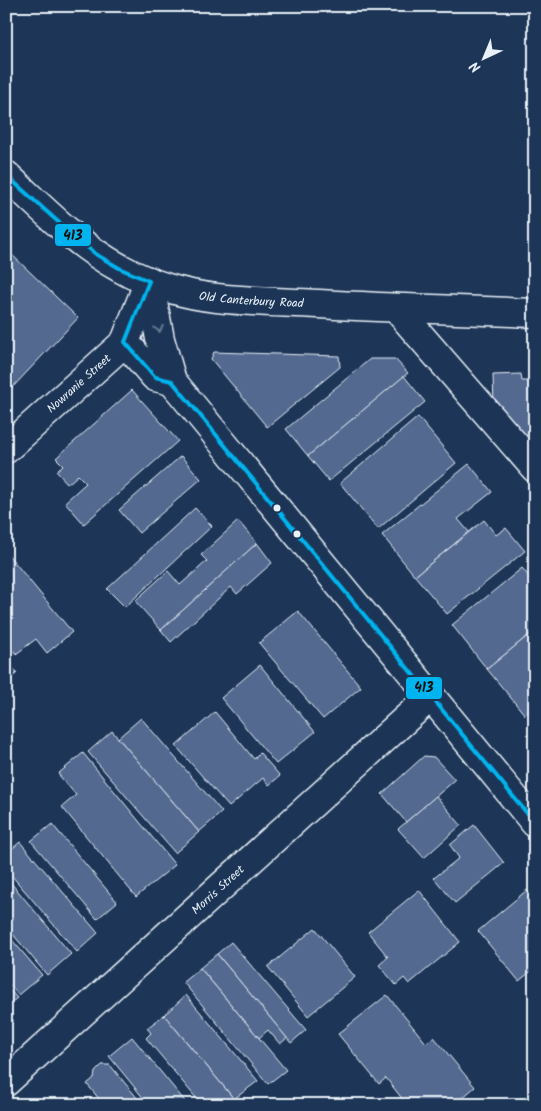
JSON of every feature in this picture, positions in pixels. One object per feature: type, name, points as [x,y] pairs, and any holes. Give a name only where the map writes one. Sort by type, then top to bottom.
[{"type":"street","name":"Old Canterbury Road","points":[[6,175],[97,255],[121,269],[182,292],[217,298],[396,308],[535,313]]},
{"type":"street","name":"Nowranie Street","points":[[6,449],[125,342],[149,281]]},
{"type":"street","points":[[149,281],[160,338],[172,381],[535,823]]},
{"type":"street","points":[[396,308],[535,468]]},
{"type":"street","points":[[125,342],[155,377],[172,381]]},
{"type":"street","name":"Morris Street","points":[[6,1082],[430,697]]},
{"type":"building","points":[[8,251],[78,318],[10,390],[6,386],[6,253]]},
{"type":"building","points":[[214,352],[339,356],[340,367],[267,427],[211,359]]},
{"type":"building","points":[[370,359],[395,359],[408,373],[308,456],[286,429]]},
{"type":"building","points":[[521,374],[522,381],[535,381],[535,442],[526,442],[494,405],[493,375]]},
{"type":"building","points":[[404,376],[425,402],[329,481],[308,456]]},
{"type":"building","points":[[132,390],[178,441],[84,524],[65,502],[86,483],[78,475],[68,484],[56,471],[63,465],[56,458]]},
{"type":"building","points":[[418,417],[456,463],[378,529],[340,483]]},
{"type":"building","points":[[181,456],[201,479],[139,533],[119,510]]},
{"type":"building","points":[[469,464],[492,492],[458,519],[469,532],[415,576],[382,535]]},
{"type":"building","points":[[195,508],[212,526],[125,607],[107,589]]},
{"type":"building","points":[[484,520],[496,535],[506,528],[525,551],[447,614],[415,576]]},
{"type":"building","points":[[238,521],[257,543],[161,630],[135,601],[168,571],[180,585],[207,561],[201,555]]},
{"type":"building","points":[[257,543],[272,563],[237,594],[231,587],[171,642],[161,630]]},
{"type":"building","points":[[6,552],[72,632],[47,653],[36,639],[16,654],[6,642],[6,613],[11,609],[6,603]]},
{"type":"building","points":[[522,568],[535,584],[535,630],[487,669],[452,625]]},
{"type":"building","points":[[298,611],[361,687],[323,719],[259,643]]},
{"type":"building","points":[[535,630],[535,706],[525,715],[487,669]]},
{"type":"building","points":[[6,660],[17,673],[6,682]]},
{"type":"building","points":[[260,665],[315,732],[276,764],[221,698]]},
{"type":"building","points":[[215,712],[254,759],[260,753],[280,776],[269,785],[263,778],[229,807],[176,746]]},
{"type":"building","points":[[141,718],[222,812],[199,832],[118,738]]},
{"type":"building","points":[[112,731],[199,832],[175,853],[88,752]]},
{"type":"building","points":[[83,753],[175,865],[136,897],[62,807],[76,795],[58,774]]},
{"type":"building","points":[[424,756],[434,757],[455,780],[406,822],[382,794]]},
{"type":"building","points":[[436,796],[461,825],[424,858],[398,829]]},
{"type":"building","points":[[52,824],[117,902],[97,919],[31,841]]},
{"type":"building","points":[[474,825],[504,863],[455,903],[434,878],[459,858],[450,845]]},
{"type":"building","points":[[20,842],[98,933],[77,952],[6,869],[6,854]]},
{"type":"building","points":[[6,877],[71,954],[47,975],[6,926]]},
{"type":"building","points":[[419,890],[460,942],[409,984],[404,978],[396,985],[379,965],[388,957],[368,932]]},
{"type":"building","points":[[527,890],[535,900],[535,968],[519,981],[478,931]]},
{"type":"building","points":[[315,928],[355,977],[308,1016],[268,967]]},
{"type":"building","points":[[6,933],[42,975],[18,995],[6,980]]},
{"type":"building","points":[[231,942],[306,1030],[291,1043],[217,954]]},
{"type":"building","points":[[217,954],[287,1038],[280,1044],[268,1030],[259,1038],[200,968]]},
{"type":"building","points":[[200,968],[286,1070],[268,1084],[183,982]]},
{"type":"building","points":[[6,986],[17,998],[6,1007]]},
{"type":"building","points":[[186,995],[258,1081],[234,1099],[164,1015]]},
{"type":"building","points":[[387,995],[426,1043],[434,1037],[475,1087],[454,1105],[407,1105],[386,1078],[379,1084],[338,1034]]},
{"type":"building","points":[[164,1015],[234,1099],[227,1105],[202,1105],[146,1038],[151,1033],[147,1028]]},
{"type":"building","points":[[132,1037],[188,1105],[149,1105],[109,1056]]},
{"type":"building","points":[[102,1065],[110,1065],[143,1105],[104,1105],[87,1084],[94,1078],[95,1072]]},
{"type":"transit line","name":"413","points":[[6,175],[97,255],[121,269],[149,281]]},
{"type":"transit line","name":"413","points":[[149,281],[125,342],[155,377],[172,381],[535,823]]}]
